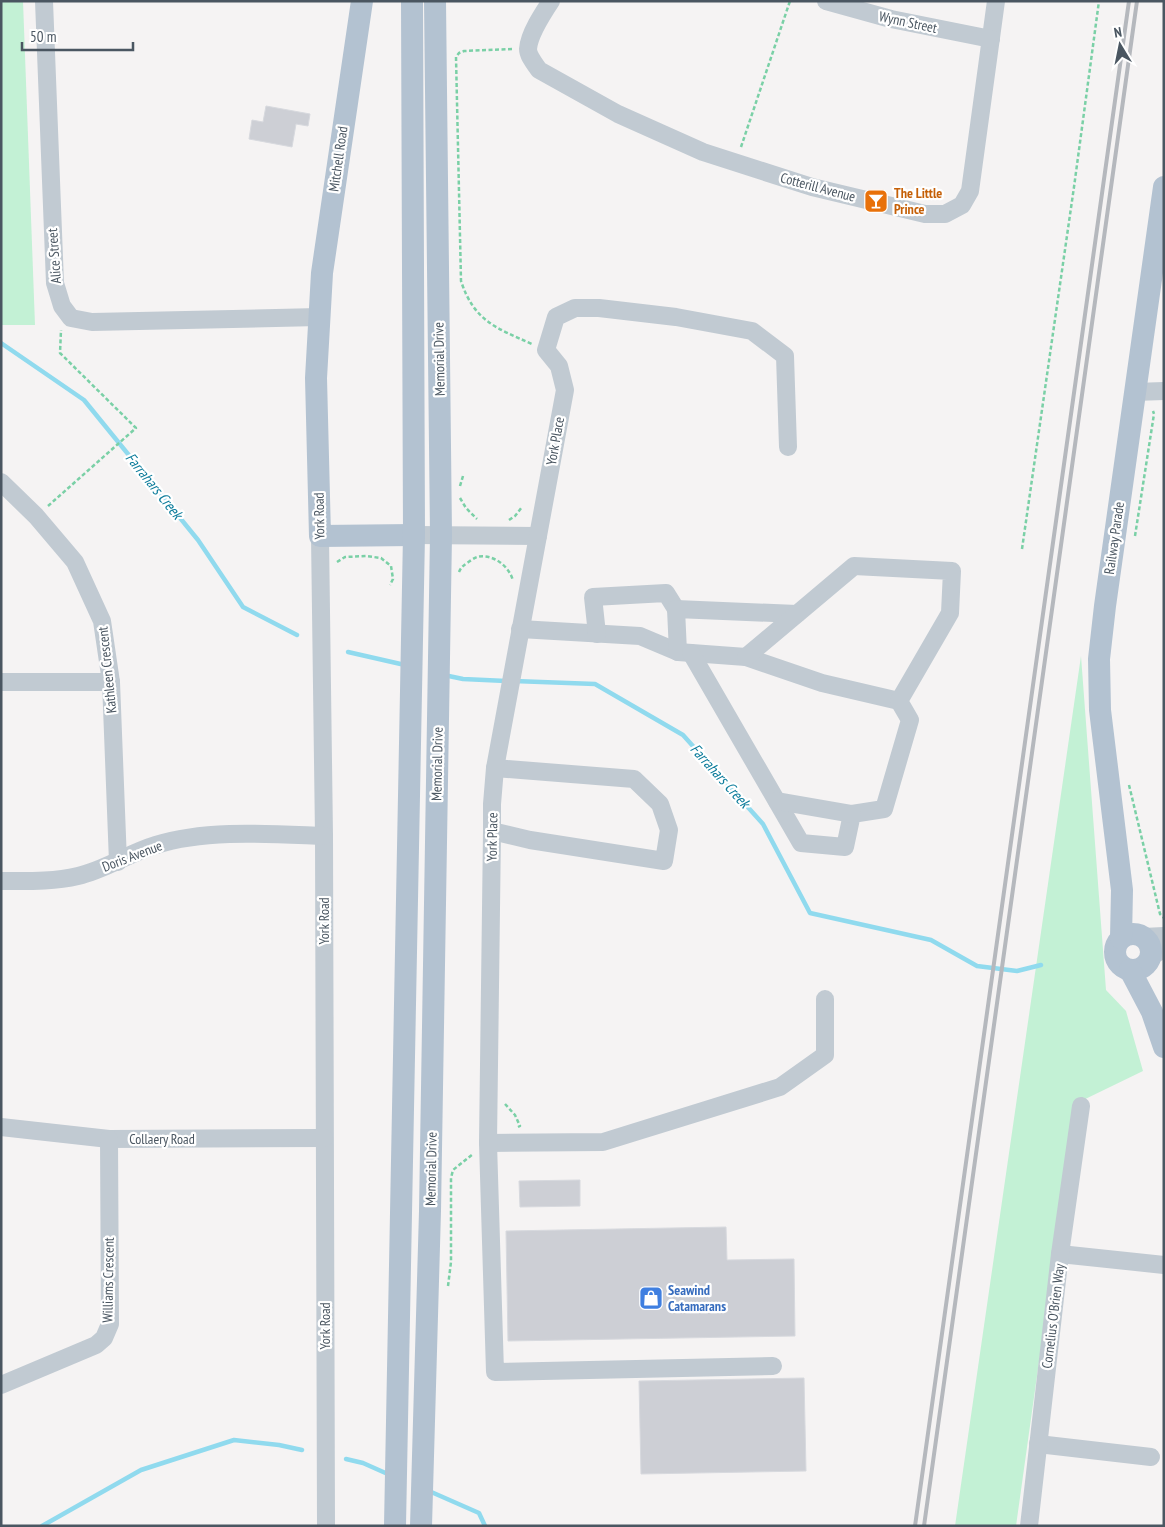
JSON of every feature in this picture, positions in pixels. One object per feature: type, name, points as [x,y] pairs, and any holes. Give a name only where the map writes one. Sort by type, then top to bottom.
[{"type":"main road","name":"Mitchell Road","points":[[318,317],[322,273],[362,1]]},
{"type":"main road","name":"Memorial Drive","points":[[395,1515],[414,535],[412,1]]},
{"type":"main road","name":"Memorial Drive","points":[[421,1519],[430,1211],[441,535],[435,1]]},
{"type":"main road","name":"Railway Parade","points":[[1164,187],[1101,630],[1099,684],[1102,737],[1122,890],[1145,948],[1152,1012],[1164,1047]]},
{"type":"main road","name":"York Road","points":[[318,317],[316,378],[320,536]]},
{"type":"main road","points":[[320,536],[414,535]]},
{"type":"street","name":"Alice Street","points":[[44,1],[55,284],[62,306]]},
{"type":"street","points":[[528,49],[535,26],[551,1]]},
{"type":"street","name":"Wynn Street","points":[[826,1],[891,19],[991,39]]},
{"type":"street","name":"Cotterill Avenue","points":[[528,49],[539,70],[618,114],[703,152],[812,187],[925,214],[945,214],[962,205],[970,191],[996,1]]},
{"type":"street","points":[[62,306],[71,318],[92,322],[318,317]]},
{"type":"street","points":[[546,350],[556,317],[575,308],[599,308],[666,316],[752,331],[785,356],[788,447]]},
{"type":"street","name":"York Place","points":[[546,350],[558,366],[564,390],[495,768],[492,804],[488,1143],[495,1372],[774,1366]]},
{"type":"street","points":[[1135,392],[1164,391]]},
{"type":"street","name":"Kathleen Crescent","points":[[1,482],[36,516],[75,562],[102,621],[111,682],[118,862]]},
{"type":"street","points":[[414,535],[538,536]]},
{"type":"street","name":"York Road","points":[[320,536],[324,836],[326,1526]]},
{"type":"street","points":[[746,657],[854,566],[952,571],[950,613],[899,701]]},
{"type":"street","points":[[598,634],[593,597],[666,593],[676,609],[685,652],[801,843],[845,847],[852,814]]},
{"type":"street","points":[[676,609],[797,614]]},
{"type":"street","points":[[520,629],[640,636],[685,652],[746,657],[822,684],[899,701],[910,720],[884,809],[852,814],[777,801]]},
{"type":"street","points":[[1,682],[111,682]]},
{"type":"street","points":[[492,831],[530,840],[664,861],[668,830],[660,804],[634,779],[495,768]]},
{"type":"street","name":"Doris Avenue","points":[[1,881],[35,881],[78,876],[118,862],[156,845],[203,835],[266,834],[324,836]]},
{"type":"street","points":[[488,1143],[603,1142],[780,1087],[825,1055],[825,999]]},
{"type":"street","name":"Cornelius O'Brien Way","points":[[1029,1526],[1060,1254],[1081,1106]]},
{"type":"street","name":"Collaery Road","points":[[1,1127],[109,1139],[324,1138]]},
{"type":"street","name":"Williams Crescent","points":[[1,1385],[96,1344],[104,1338],[110,1324],[109,1139]]},
{"type":"street","points":[[1060,1254],[1164,1265]]},
{"type":"street","points":[[1038,1444],[1151,1457]]},
{"type":"path","points":[[736,163],[790,1]]},
{"type":"path","points":[[1022,549],[1072,207],[1099,1]]},
{"type":"path","points":[[528,49],[464,51],[456,57],[461,280],[473,307],[482,318],[494,326],[546,350]]},
{"type":"path","points":[[36,516],[136,428],[60,353],[62,306]]},
{"type":"path","points":[[1134,543],[1153,411]]},
{"type":"path","points":[[459,488],[463,476]]},
{"type":"path","points":[[459,497],[466,508],[478,520]]},
{"type":"path","points":[[505,522],[515,516],[522,507]]},
{"type":"path","points":[[334,566],[345,557],[366,556],[381,558],[391,566],[393,579],[390,585]]},
{"type":"path","points":[[456,578],[461,567],[472,560],[477,557],[489,557],[502,563],[509,570],[513,579],[512,588]]},
{"type":"path","points":[[1129,784],[1160,914],[1164,918]]},
{"type":"path","points":[[447,1290],[451,1262],[451,1178],[453,1170],[488,1143]]},
{"type":"green space","points":[[1,1],[23,1],[35,325],[1,325]]},
{"type":"green space","points":[[1081,656],[1106,990],[1126,1011],[1143,1071],[1075,1104],[1016,1526],[955,1526]]},
{"type":"building","points":[[266,106],[310,114],[308,126],[296,124],[292,147],[249,139],[252,120],[263,122]]},
{"type":"building","points":[[580,1180],[580,1206],[520,1207],[519,1181]]},
{"type":"building","name":"Seawind Catamarans","points":[[726,1227],[727,1260],[794,1259],[795,1336],[508,1341],[506,1231]]},
{"type":"building","points":[[804,1378],[806,1471],[641,1474],[639,1381]]},
{"type":"waterway","name":"Farrahars Creek","points":[[1,343],[84,400],[198,540],[243,607],[297,635]]},
{"type":"waterway","name":"Farrahars Creek","points":[[348,652],[405,665]]},
{"type":"waterway","name":"Farrahars Creek","points":[[444,675],[463,679],[506,681]]},
{"type":"waterway","name":"Farrahars Creek","points":[[514,681],[595,684],[683,735],[763,824],[810,913],[931,940],[977,966],[1017,971],[1041,965]]},
{"type":"waterway","points":[[42,1526],[141,1470],[234,1440],[279,1445],[302,1450]]},
{"type":"waterway","points":[[346,1459],[363,1463],[390,1475]]},
{"type":"waterway","points":[[429,1491],[479,1513],[485,1526]]},
{"type":"railway","points":[[915,1526],[1129,1]]},
{"type":"railway","points":[[924,1526],[1137,1]]},
{"type":"place","name":"The Little Prince","points":[[876,201]]},
{"type":"place","name":"Seawind Catamarans","points":[[651,1298]]}]
